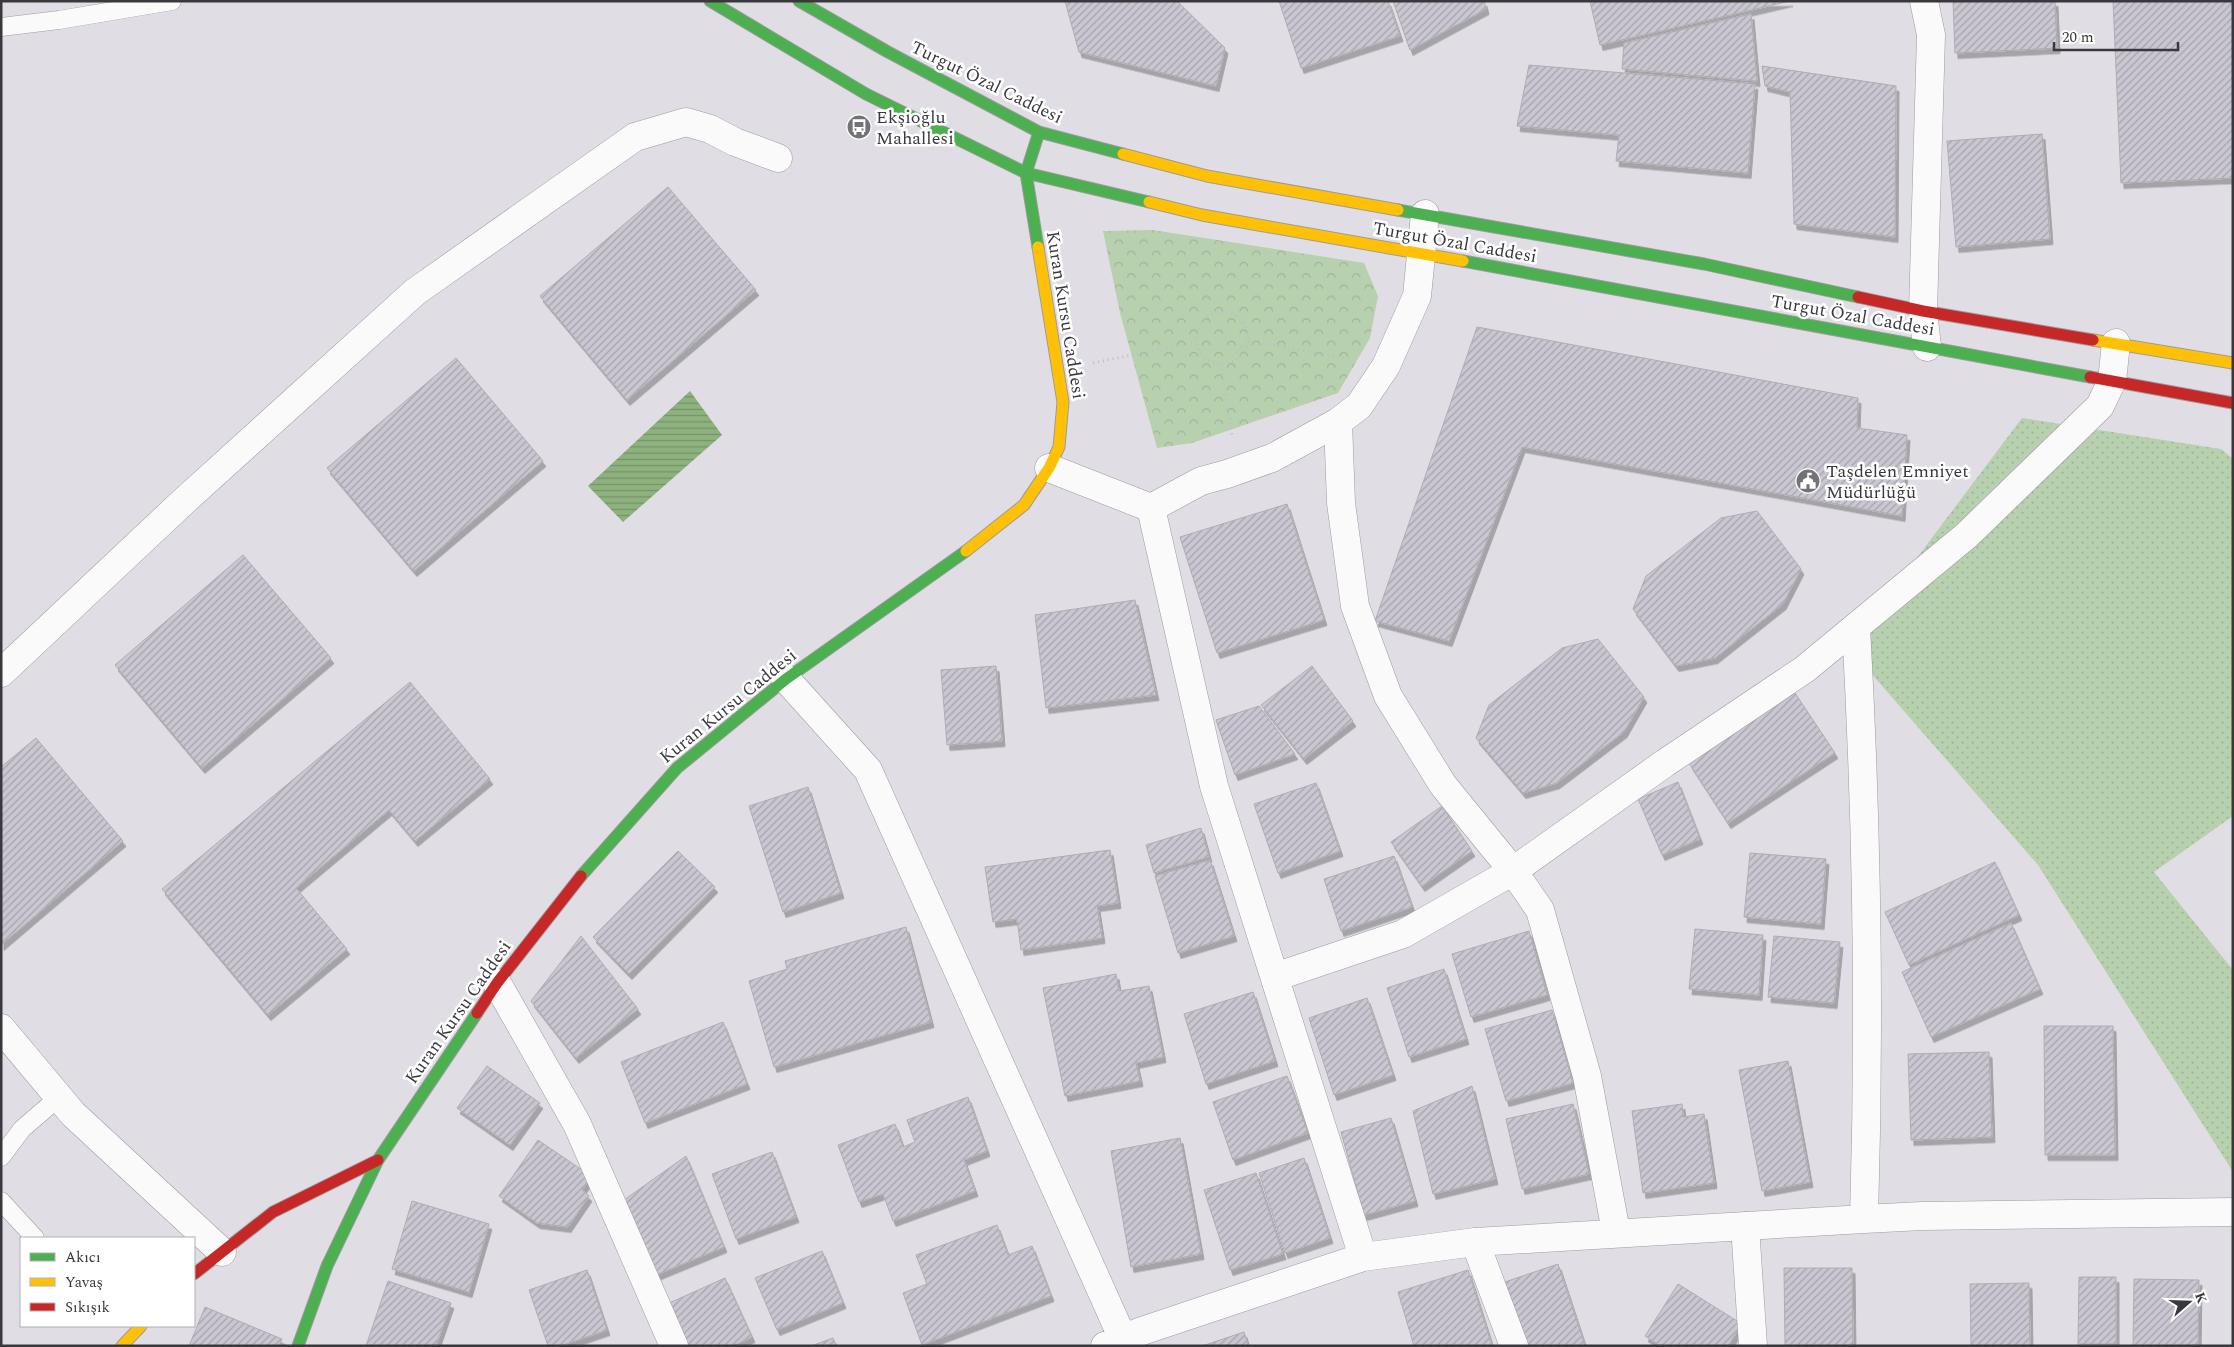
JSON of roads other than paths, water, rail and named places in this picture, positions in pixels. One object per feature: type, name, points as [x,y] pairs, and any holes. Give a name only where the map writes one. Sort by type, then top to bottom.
[{"type":"main road","name":"Turgut Özal Caddesi","points":[[710,1],[866,94],[1026,172],[1202,215],[1420,253],[2233,403]]},
{"type":"main road","name":"Turgut Özal Caddesi","points":[[799,1],[888,52],[1039,132],[1207,176],[1704,264],[1923,311],[2233,363]]},
{"type":"main road","name":"Kuran Kursu Caddesi","points":[[298,1346],[327,1266],[378,1160],[496,983],[583,872],[677,768],[786,678],[960,556],[1024,505],[1049,468],[1059,447],[1063,402],[1026,172],[1039,132]]},
{"type":"main road","points":[[195,1273],[273,1212],[378,1160]]},
{"type":"main road","points":[[122,1346],[140,1327]]},
{"type":"street","points":[[1924,1],[1931,35],[1923,311],[1927,347]]},
{"type":"street","points":[[1,673],[184,501],[415,292],[635,137],[686,122],[710,129],[778,158]]},
{"type":"street","points":[[1049,468],[1151,508],[1201,481],[1272,458],[1338,422],[1359,406],[1386,366],[1416,296],[1425,214]]},
{"type":"street","points":[[1275,977],[1402,934],[1513,871],[1673,758],[1805,669],[1967,535],[2100,406],[2112,381],[2116,343]]},
{"type":"street","points":[[1338,422],[1340,503],[1355,606],[1388,696],[1443,785],[1513,871],[1540,910],[1586,1076],[1616,1232]]},
{"type":"street","points":[[1151,508],[1214,786],[1364,1257]]},
{"type":"street","points":[[1856,627],[1864,761],[1867,969],[1867,1119],[1864,1219]]},
{"type":"street","points":[[786,678],[868,770],[1114,1342],[1364,1257],[1475,1242],[1616,1232],[1922,1216],[2233,1212]]},
{"type":"street","points":[[496,983],[577,1124],[674,1346]]},
{"type":"street","points":[[1,1028],[73,1114],[222,1252]]},
{"type":"street","points":[[1745,1226],[1753,1346]]},
{"type":"street","points":[[1475,1242],[1514,1346]]},
{"type":"lane","points":[[1,26],[59,20],[172,1]]},
{"type":"lane","points":[[1,1157],[22,1129],[59,1097]]},
{"type":"lane","points":[[1,1201],[33,1237]]},
{"type":"place","name":"Ekşioğlu Mahallesi","points":[[859,127]]},
{"type":"place","name":"Taşdelen Emniyet Müdürlüğü","points":[[1808,481]]}]
